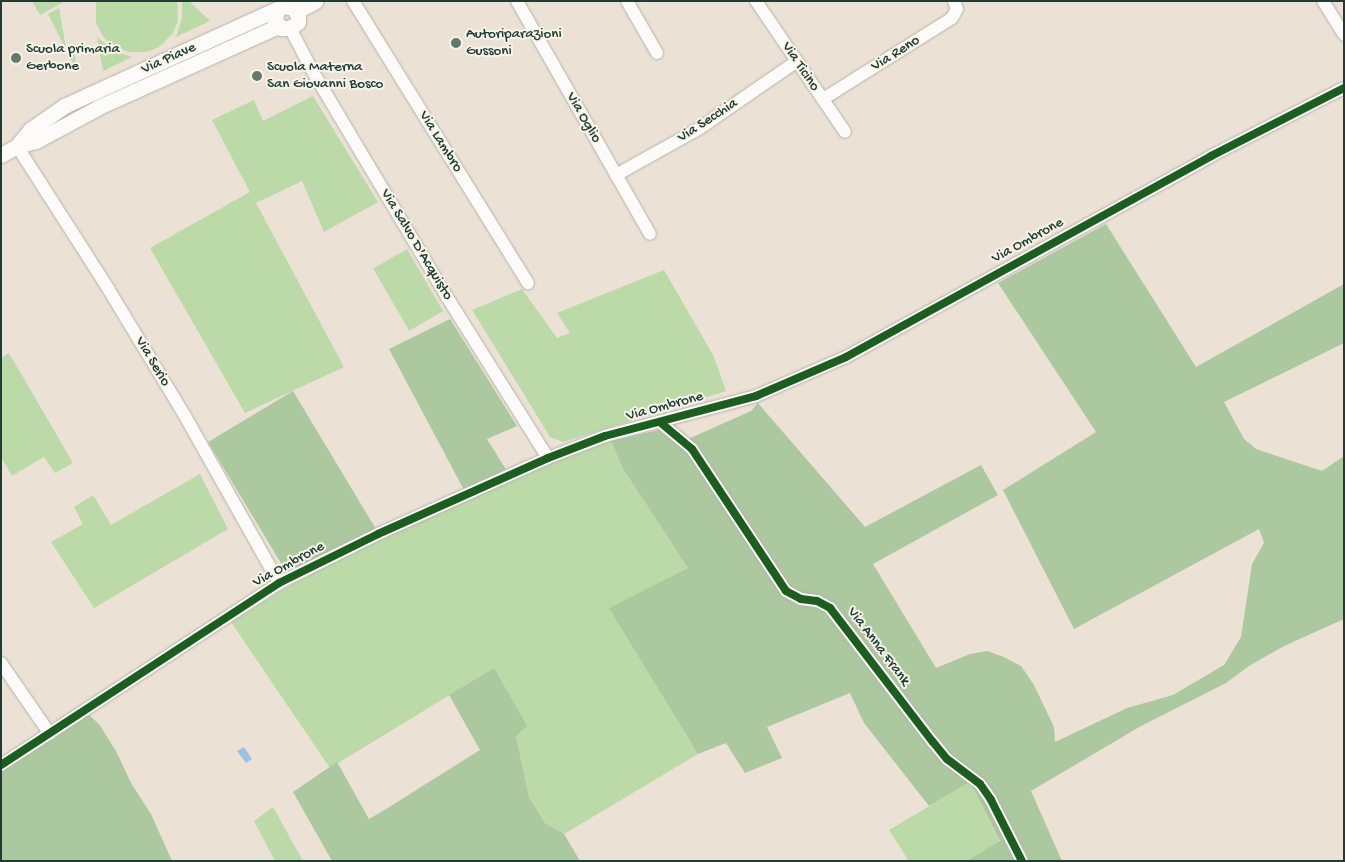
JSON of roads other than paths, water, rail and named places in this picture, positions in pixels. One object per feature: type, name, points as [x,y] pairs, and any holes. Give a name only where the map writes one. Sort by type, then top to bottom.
[{"type":"street","name":"Via Piave","points":[[17,146],[30,130],[64,106],[287,5],[297,11],[316,1]]},
{"type":"street","name":"Via Lambro","points":[[353,1],[528,283]]},
{"type":"street","name":"Via Oglio","points":[[516,1],[650,234]]},
{"type":"street","points":[[627,1],[657,54]]},
{"type":"street","name":"Via Ticino","points":[[756,1],[845,132]]},
{"type":"street","name":"Via Reno","points":[[823,99],[952,18],[957,9],[954,1]]},
{"type":"street","points":[[1324,1],[1344,34]]},
{"type":"street","points":[[277,10],[274,17],[284,27],[298,22],[297,11]]},
{"type":"street","name":"Via Piave","points":[[1,155],[17,146],[36,141],[101,106],[284,27]]},
{"type":"street","name":"Via Salvo D'Acquisto","points":[[284,27],[313,72],[447,297],[548,458]]},
{"type":"street","name":"Via Secchia","points":[[616,175],[700,128],[797,61]]},
{"type":"street","name":"Via Ombrone","points":[[1,765],[280,583],[378,534],[548,458],[605,436],[661,423],[756,396],[846,357],[1211,156],[1344,88]]},
{"type":"street","name":"Via Serio","points":[[17,146],[186,416],[280,583]]},
{"type":"street","name":"Via Anna Frank","points":[[661,423],[692,449],[786,591],[802,599],[817,601],[830,608],[947,759],[980,784],[991,800],[1022,861]]},
{"type":"street","points":[[1,663],[50,734]]},
{"type":"water","points":[[244,747],[252,759],[246,763],[237,751]]},
{"type":"place","name":"Autoriparazioni Gussoni","points":[[456,43]]},
{"type":"place","name":"Scuola primaria Gerbone","points":[[16,58]]},
{"type":"place","name":"Scuola Materna San Giovanni Bosco","points":[[257,76]]}]
